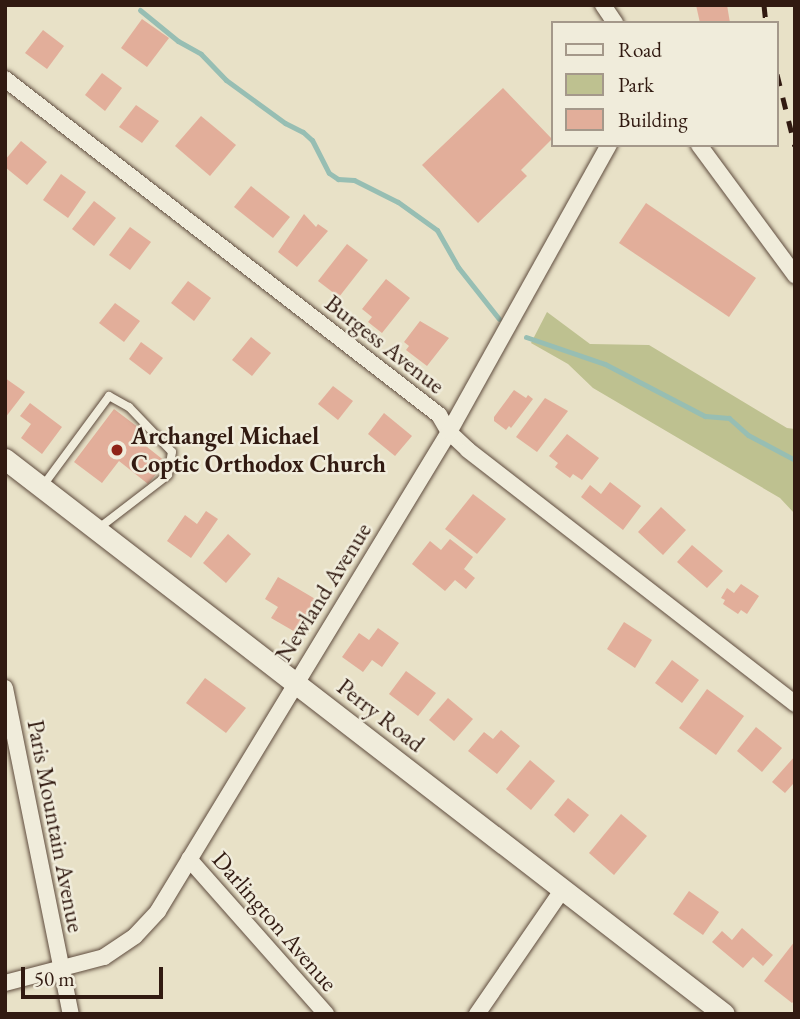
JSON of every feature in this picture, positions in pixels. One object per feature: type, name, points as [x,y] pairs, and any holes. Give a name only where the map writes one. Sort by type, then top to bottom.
[{"type":"street","points":[[603,5],[614,21]]},
{"type":"street","name":"Burgess Avenue","points":[[5,79],[439,415],[449,432],[499,475],[795,704]]},
{"type":"street","name":"Newland Avenue","points":[[5,983],[104,957],[135,936],[158,911],[294,682],[449,432],[608,147]]},
{"type":"street","points":[[700,147],[795,275]]},
{"type":"street","name":"Perry Road","points":[[5,459],[724,1014]]},
{"type":"street","name":"Paris Mountain Avenue","points":[[5,688],[71,1014]]},
{"type":"street","name":"Darlington Avenue","points":[[190,859],[326,1014]]},
{"type":"street","points":[[477,1014],[563,889]]},
{"type":"lane","points":[[42,487],[109,396],[128,407],[172,452],[168,475],[96,529]]},
{"type":"green space","points":[[547,312],[590,344],[649,345],[787,428],[795,429],[795,514],[780,498],[593,388],[568,364],[531,343]]},
{"type":"building","points":[[696,5],[727,5],[730,21],[700,21]]},
{"type":"building","points":[[142,19],[169,38],[147,67],[121,48]]},
{"type":"building","points":[[43,30],[64,46],[47,69],[25,53]]},
{"type":"building","points":[[102,73],[122,88],[105,111],[85,95]]},
{"type":"building","points":[[503,88],[552,139],[521,170],[527,176],[478,223],[422,165]]},
{"type":"building","points":[[136,105],[159,121],[142,143],[119,127]]},
{"type":"building","points":[[201,116],[236,145],[210,176],[175,146]]},
{"type":"building","points":[[21,141],[47,162],[27,185],[5,167],[5,160]]},
{"type":"building","points":[[61,174],[86,192],[68,218],[43,200]]},
{"type":"building","points":[[251,186],[290,217],[273,238],[234,207]]},
{"type":"building","points":[[94,201],[116,218],[94,246],[72,229]]},
{"type":"building","points":[[646,203],[756,278],[729,317],[619,243]]},
{"type":"building","points":[[304,214],[316,227],[318,224],[328,231],[297,267],[278,252]]},
{"type":"building","points":[[130,227],[151,242],[130,270],[109,255]]},
{"type":"building","points":[[347,244],[368,260],[339,297],[318,281]]},
{"type":"building","points":[[386,279],[410,298],[382,333],[368,322],[372,317],[362,309]]},
{"type":"building","points":[[188,281],[211,298],[194,321],[171,303]]},
{"type":"building","points":[[115,303],[140,321],[124,342],[99,323]]},
{"type":"building","points":[[420,321],[449,338],[427,366],[406,350],[409,346],[404,342]]},
{"type":"building","points":[[251,337],[271,353],[252,376],[232,360]]},
{"type":"building","points":[[141,342],[163,358],[150,375],[129,359]]},
{"type":"building","points":[[5,378],[25,392],[5,418]]},
{"type":"building","points":[[333,386],[353,401],[338,420],[318,404]]},
{"type":"building","points":[[514,390],[533,399],[511,428],[509,426],[506,430],[494,421],[494,417]]},
{"type":"building","points":[[545,398],[568,411],[537,452],[516,437]]},
{"type":"building","points":[[30,403],[62,427],[42,454],[21,438],[31,424],[20,416]]},
{"type":"building","name":"Archangel Michael Coptic Orthodox Church","points":[[114,409],[143,431],[137,439],[166,462],[148,484],[119,461],[102,483],[74,462]]},
{"type":"building","points":[[384,413],[412,436],[395,456],[368,434]]},
{"type":"building","points":[[567,434],[599,458],[582,480],[573,474],[570,478],[555,467],[558,463],[549,456]]},
{"type":"building","points":[[610,482],[641,506],[623,530],[581,497],[590,485],[601,494]]},
{"type":"building","points":[[473,494],[506,519],[477,554],[445,529]]},
{"type":"building","points":[[661,507],[686,530],[663,555],[638,532]]},
{"type":"building","points":[[206,511],[218,519],[191,558],[167,541],[185,515],[197,524]]},
{"type":"building","points":[[228,534],[251,554],[226,583],[203,563]]},
{"type":"building","points":[[450,539],[473,557],[464,569],[475,578],[466,589],[455,580],[445,591],[412,564],[430,541],[441,550]]},
{"type":"building","points":[[692,545],[723,571],[707,588],[677,562]]},
{"type":"building","points":[[278,577],[317,600],[297,633],[271,618],[278,607],[265,599]]},
{"type":"building","points":[[741,584],[759,596],[747,614],[741,610],[738,614],[723,604],[725,600],[721,598],[727,588],[734,593]]},
{"type":"building","points":[[624,622],[652,640],[635,668],[607,649]]},
{"type":"building","points":[[378,628],[399,643],[382,667],[372,660],[363,672],[342,657],[359,633],[369,640]]},
{"type":"building","points":[[672,660],[699,680],[682,703],[655,683]]},
{"type":"building","points":[[406,671],[436,693],[418,716],[389,694]]},
{"type":"building","points":[[205,678],[246,708],[226,733],[186,703]]},
{"type":"building","points":[[707,689],[744,716],[716,755],[679,728]]},
{"type":"building","points":[[448,698],[473,719],[454,741],[429,720]]},
{"type":"building","points":[[756,727],[782,748],[762,772],[737,751]]},
{"type":"building","points":[[501,730],[520,746],[497,774],[468,751],[484,732],[493,739]]},
{"type":"building","points":[[795,756],[795,785],[785,793],[772,782]]},
{"type":"building","points":[[530,760],[555,781],[531,810],[506,789]]},
{"type":"building","points":[[568,798],[589,815],[574,833],[554,815]]},
{"type":"building","points":[[621,814],[647,836],[614,875],[589,853]]},
{"type":"building","points":[[689,891],[719,912],[703,935],[673,914]]},
{"type":"building","points":[[742,928],[773,955],[763,966],[753,957],[743,968],[712,942],[722,931],[732,940]]},
{"type":"building","points":[[795,941],[795,1000],[792,1003],[764,981]]},
{"type":"waterway","points":[[140,10],[178,41],[201,54],[226,80],[285,123],[303,132],[312,140],[329,173],[338,179],[354,180],[398,202],[437,230],[458,267],[499,319]]},
{"type":"waterway","points":[[526,337],[605,364],[705,416],[729,418],[748,435],[795,460]]},
{"type":"railway","points":[[764,5],[766,21]]},
{"type":"railway","points":[[779,82],[795,146]]},
{"type":"place","name":"Archangel Michael Coptic Orthodox Church","points":[[117,450]]}]
